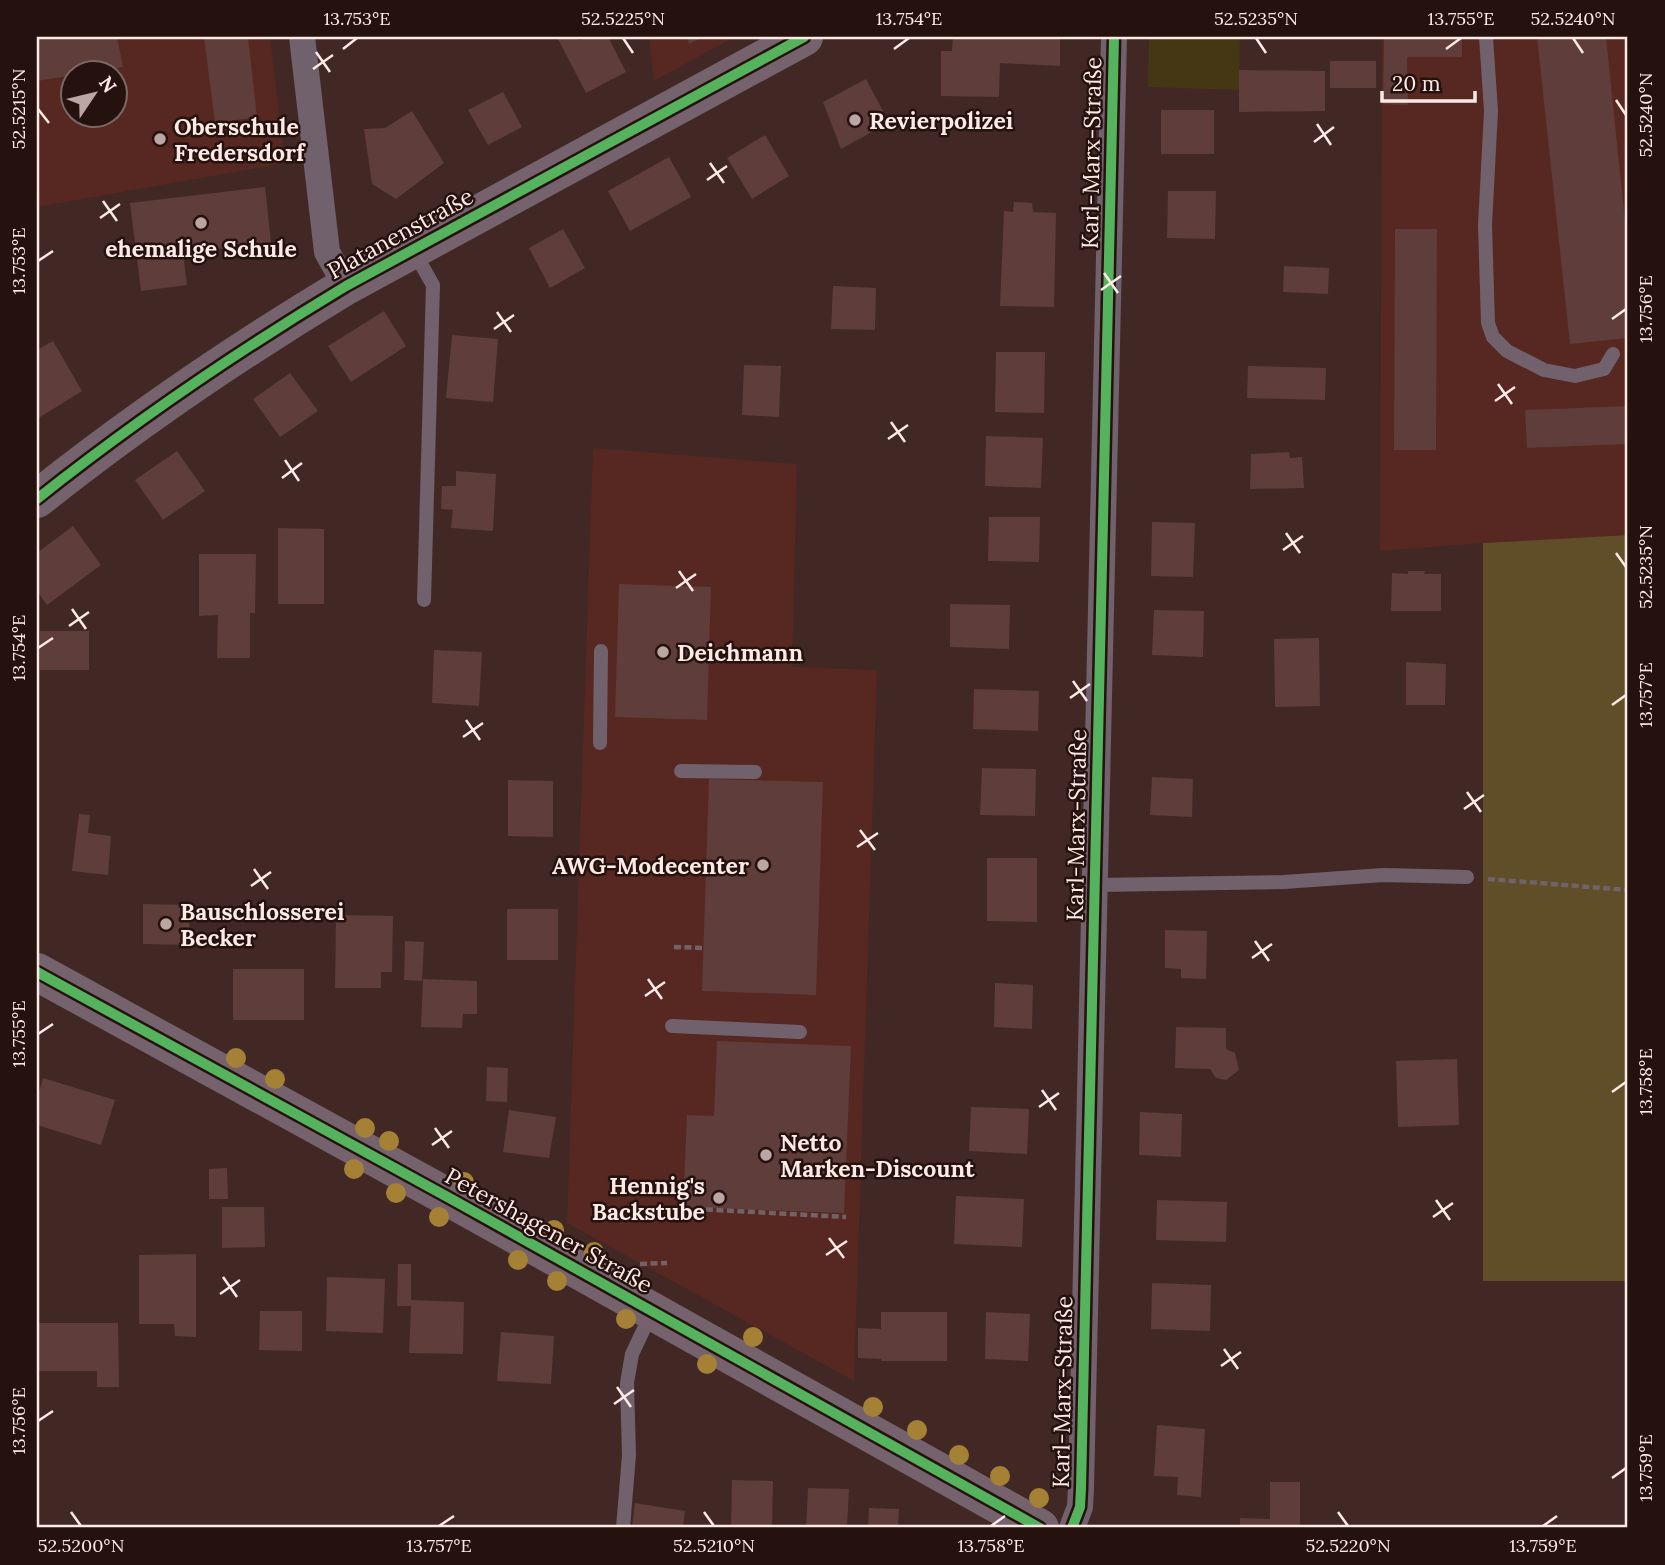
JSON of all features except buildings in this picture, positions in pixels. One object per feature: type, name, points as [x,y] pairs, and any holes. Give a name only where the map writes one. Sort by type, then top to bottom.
[{"type":"street","points":[[302,37],[327,252],[345,286]]},
{"type":"street","name":"Platanenstraße","points":[[37,499],[125,431],[275,328],[412,249],[804,37]]},
{"type":"street","name":"Karl-Marx-Straße","points":[[1072,1528],[1080,1507],[1114,37]]},
{"type":"street","name":"Petershagener Straße","points":[[37,972],[1040,1528]]},
{"type":"lane","points":[[1486,37],[1491,111],[1485,225],[1490,330],[1507,351],[1544,370],[1575,376],[1604,369],[1613,355]]},
{"type":"lane","points":[[412,249],[433,285],[424,600]]},
{"type":"lane","points":[[600,743],[601,651]]},
{"type":"lane","points":[[681,771],[755,772]]},
{"type":"lane","name":"Karl-Marx-Straße","points":[[1096,885],[1284,882],[1383,875],[1467,877]]},
{"type":"lane","points":[[672,1026],[800,1032]]},
{"type":"lane","name":"Petershagener Straße","points":[[623,1528],[629,1455],[627,1383],[632,1354],[652,1312]]},
{"type":"path","points":[[1467,877],[1628,890]]},
{"type":"path","points":[[674,947],[704,948]]},
{"type":"path","points":[[667,1192],[682,1194],[679,1209],[846,1217]]},
{"type":"shaded area","name":"Oberschule Fredersdorf","points":[[37,37],[270,37],[285,163],[37,207]]},
{"type":"shaded area","points":[[649,37],[729,37],[729,40],[654,81]]},
{"type":"shaded area","points":[[1149,37],[1240,37],[1239,90],[1148,87]]},
{"type":"shaded area","points":[[1382,37],[1628,37],[1628,535],[1380,551]]},
{"type":"shaded area","points":[[593,448],[797,464],[792,667],[877,670],[854,1381],[567,1223]]},
{"type":"shaded area","points":[[1628,535],[1628,1281],[1483,1281],[1483,543]]},
{"type":"cycle path","points":[[37,499],[188,388],[346,286],[804,37]]},
{"type":"cycle path","points":[[1072,1528],[1080,1507],[1081,1488],[1114,37]]},
{"type":"cycle path","points":[[37,972],[453,1200],[1040,1528]]},
{"type":"place","name":"Revierpolizei","points":[[855,120]]},
{"type":"place","name":"Oberschule Fredersdorf","points":[[160,139]]},
{"type":"place","name":"ehemalige Schule","points":[[201,223]]},
{"type":"place","name":"Deichmann","points":[[663,652]]},
{"type":"place","name":"AWG-Modecenter","points":[[763,865]]},
{"type":"place","name":"Bauschlosserei Becker","points":[[166,924]]},
{"type":"place","name":"Netto Marken-Discount","points":[[766,1155]]},
{"type":"place","name":"Hennig's Backstube","points":[[719,1198]]}]
